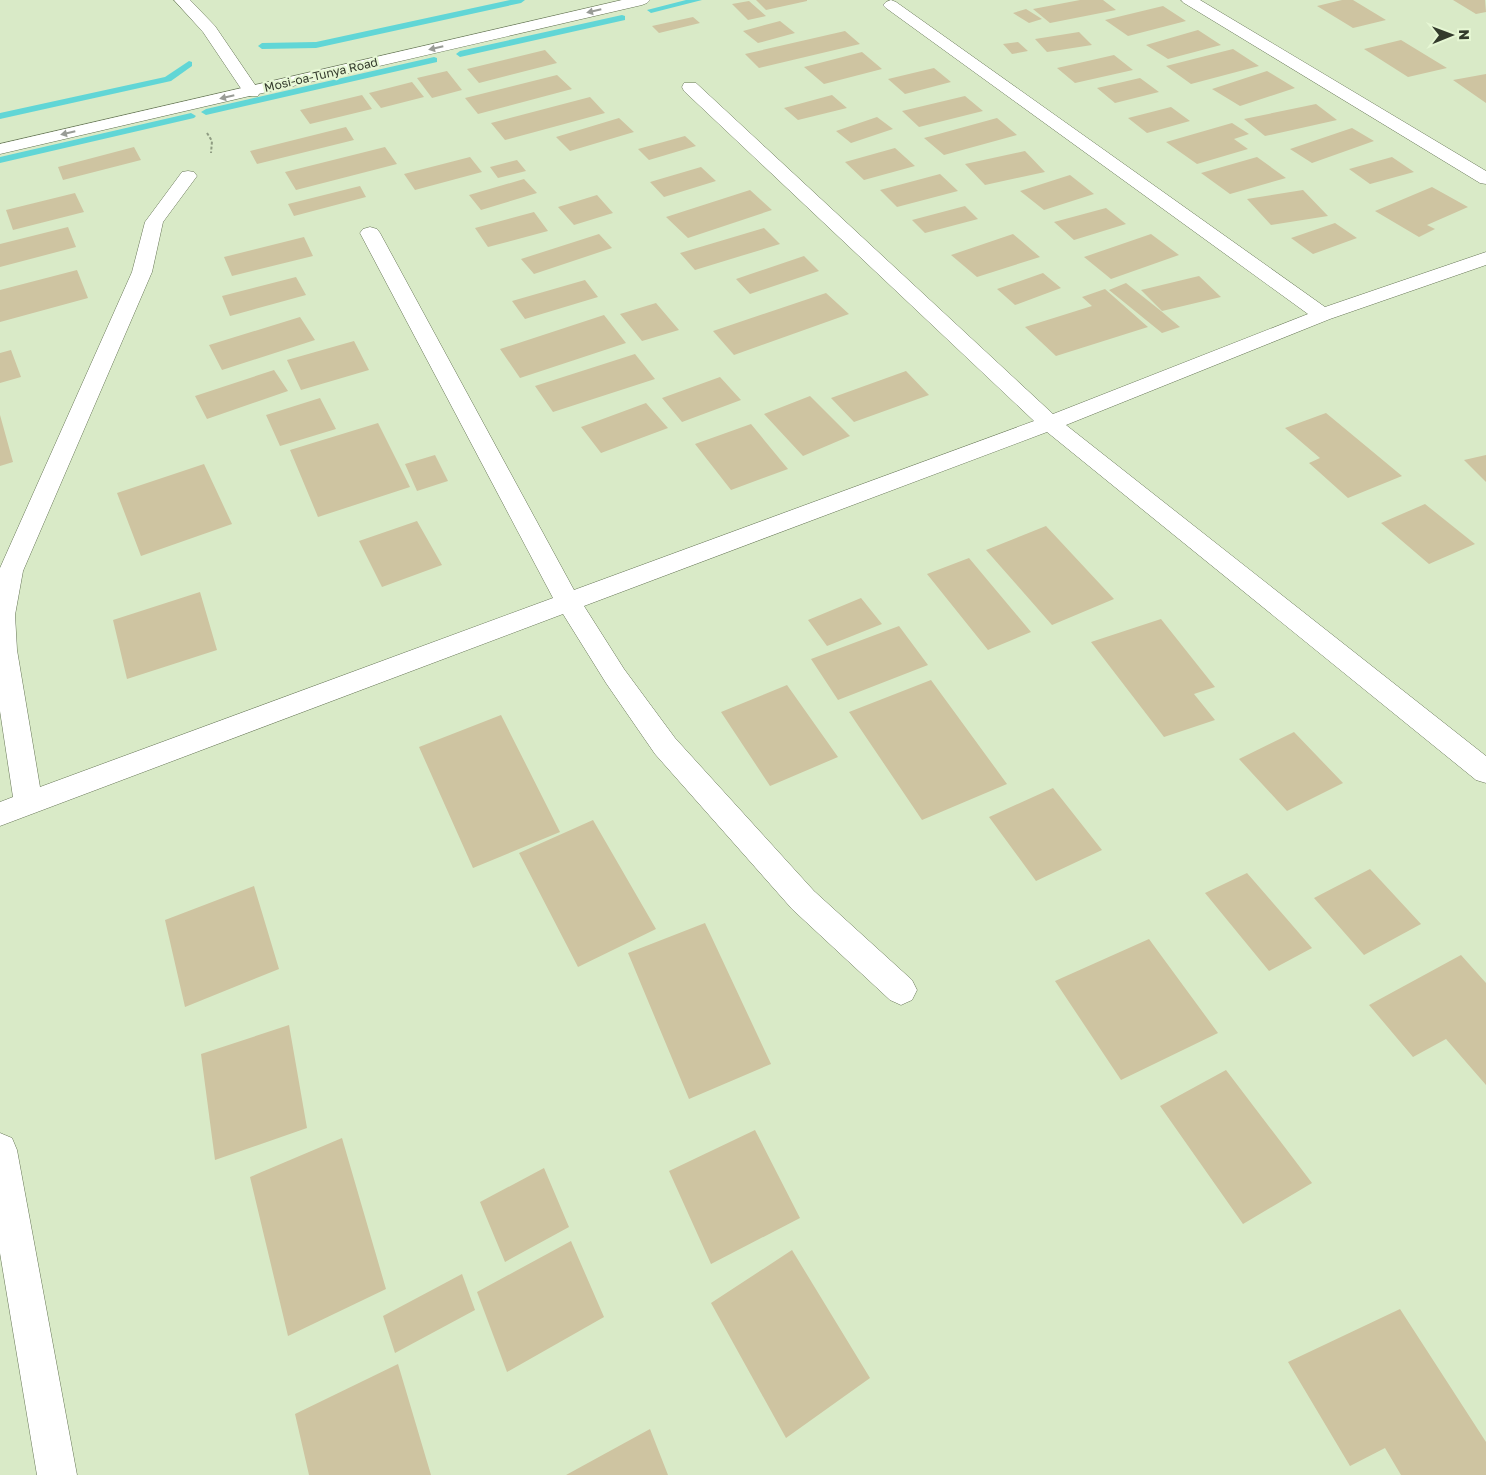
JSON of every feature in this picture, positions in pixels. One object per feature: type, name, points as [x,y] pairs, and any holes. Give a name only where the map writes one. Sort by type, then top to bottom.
[{"type":"street","points":[[182,0],[249,73],[252,92]]},
{"type":"street","name":"Mosi-oa-Tunya Road","points":[[0,149],[642,0]]},
{"type":"street","points":[[1189,0],[1486,179]]},
{"type":"street","points":[[891,6],[1323,315]]},
{"type":"street","points":[[222,79],[249,73]]},
{"type":"street","points":[[690,87],[1050,423],[1486,772]]},
{"type":"street","points":[[28,804],[4,650],[2,615],[11,571],[142,272],[154,222],[188,176]]},
{"type":"street","points":[[370,233],[568,602],[615,676],[665,746],[803,900],[901,990]]},
{"type":"street","points":[[0,814],[1050,423],[1323,315],[1486,258]]},
{"type":"street","points":[[0,1150],[57,1475]]},
{"type":"path","points":[[188,106],[212,141],[210,162],[188,176]]},
{"type":"building","points":[[756,0],[807,0],[807,1],[766,10]]},
{"type":"building","points":[[1080,0],[1103,0],[1116,10],[1050,23],[1033,9]]},
{"type":"building","points":[[1342,0],[1353,0],[1386,20],[1353,28],[1317,6]]},
{"type":"building","points":[[1453,0],[1485,0],[1486,12],[1476,14]]},
{"type":"building","points":[[749,1],[766,16],[748,20],[732,4]]},
{"type":"building","points":[[1163,6],[1186,21],[1128,36],[1105,20]]},
{"type":"building","points":[[1026,9],[1042,19],[1029,23],[1013,13]]},
{"type":"building","points":[[693,17],[700,23],[659,33],[652,26]]},
{"type":"building","points":[[780,21],[795,33],[758,43],[743,31]]},
{"type":"building","points":[[1198,30],[1221,45],[1168,59],[1146,45]]},
{"type":"building","points":[[845,31],[860,44],[759,68],[745,54]]},
{"type":"building","points":[[1079,32],[1092,45],[1047,52],[1035,39]]},
{"type":"building","points":[[1401,40],[1447,68],[1408,77],[1364,49]]},
{"type":"building","points":[[1018,42],[1028,51],[1012,54],[1003,44]]},
{"type":"building","points":[[1233,49],[1259,66],[1191,84],[1166,66]]},
{"type":"building","points":[[545,50],[557,63],[479,83],[467,69]]},
{"type":"building","points":[[862,52],[882,69],[824,84],[804,67]]},
{"type":"building","points":[[1114,55],[1133,70],[1075,83],[1057,68]]},
{"type":"building","points":[[934,68],[951,82],[905,94],[888,79]]},
{"type":"building","points":[[447,71],[462,90],[432,98],[417,78]]},
{"type":"building","points":[[1267,71],[1295,88],[1240,106],[1212,89]]},
{"type":"building","points":[[1486,74],[1486,103],[1453,80]]},
{"type":"building","points":[[557,75],[572,89],[478,114],[465,98]]},
{"type":"building","points":[[1140,78],[1159,92],[1115,103],[1097,88]]},
{"type":"building","points":[[412,82],[424,97],[381,108],[369,93]]},
{"type":"building","points":[[362,95],[372,109],[310,124],[300,110]]},
{"type":"building","points":[[832,95],[847,108],[798,120],[784,108]]},
{"type":"building","points":[[965,96],[983,111],[919,127],[902,111]]},
{"type":"building","points":[[590,97],[605,113],[505,140],[491,123]]},
{"type":"building","points":[[1316,104],[1337,120],[1265,136],[1244,119]]},
{"type":"building","points":[[1171,107],[1190,121],[1147,133],[1128,118]]},
{"type":"building","points":[[877,117],[893,129],[851,143],[836,131]]},
{"type":"building","points":[[619,118],[634,132],[570,151],[556,137]]},
{"type":"building","points":[[997,118],[1017,135],[944,155],[924,138]]},
{"type":"building","points":[[1232,123],[1249,134],[1234,139],[1248,149],[1197,164],[1166,142]]},
{"type":"building","points":[[346,127],[354,140],[257,164],[250,151]]},
{"type":"building","points":[[1352,128],[1374,141],[1312,163],[1290,149]]},
{"type":"building","points":[[685,136],[696,146],[649,160],[638,149]]},
{"type":"building","points":[[134,147],[141,160],[63,180],[58,167]]},
{"type":"building","points":[[385,147],[397,164],[296,190],[285,172]]},
{"type":"building","points":[[895,148],[915,166],[864,180],[845,162]]},
{"type":"building","points":[[1025,151],[1045,172],[985,185],[965,164]]},
{"type":"building","points":[[470,157],[482,172],[415,190],[404,174]]},
{"type":"building","points":[[1257,157],[1286,178],[1230,194],[1201,173]]},
{"type":"building","points":[[1392,157],[1414,172],[1370,184],[1349,169]]},
{"type":"building","points":[[517,160],[526,171],[498,178],[490,167]]},
{"type":"building","points":[[701,167],[716,181],[664,197],[650,182]]},
{"type":"building","points":[[940,174],[958,191],[897,207],[880,190]]},
{"type":"building","points":[[1070,175],[1094,194],[1044,210],[1020,191]]},
{"type":"building","points":[[524,179],[537,193],[481,210],[469,195]]},
{"type":"building","points":[[360,186],[366,197],[294,216],[288,204]]},
{"type":"building","points":[[1432,187],[1468,207],[1427,225],[1435,229],[1419,237],[1375,211]]},
{"type":"building","points":[[750,190],[772,210],[688,238],[666,217]]},
{"type":"building","points":[[1303,190],[1328,216],[1271,225],[1247,199]]},
{"type":"building","points":[[75,193],[84,212],[13,230],[6,210]]},
{"type":"building","points":[[597,195],[613,213],[574,225],[558,207]]},
{"type":"building","points":[[965,206],[978,219],[925,233],[912,220]]},
{"type":"building","points":[[1106,208],[1126,224],[1074,240],[1054,222]]},
{"type":"building","points":[[534,212],[548,231],[488,247],[475,228]]},
{"type":"building","points":[[1335,223],[1357,238],[1313,254],[1291,238]]},
{"type":"building","points":[[68,227],[76,247],[0,267],[0,244]]},
{"type":"building","points":[[764,228],[780,244],[695,270],[680,253]]},
{"type":"building","points":[[599,234],[612,248],[534,274],[521,259]]},
{"type":"building","points":[[1013,234],[1040,257],[977,277],[951,255]]},
{"type":"building","points":[[1151,234],[1179,255],[1111,279],[1084,257]]},
{"type":"building","points":[[304,237],[313,256],[232,276],[224,257]]},
{"type":"building","points":[[804,256],[819,271],[750,294],[736,279]]},
{"type":"building","points":[[77,270],[88,298],[0,322],[0,290]]},
{"type":"building","points":[[1043,273],[1061,288],[1015,305],[997,289]]},
{"type":"building","points":[[1199,276],[1221,297],[1162,311],[1141,290]]},
{"type":"building","points":[[296,277],[306,295],[230,316],[222,296]]},
{"type":"building","points":[[585,280],[598,297],[525,319],[512,301]]},
{"type":"building","points":[[1126,283],[1180,327],[1162,333],[1109,290]]},
{"type":"building","points":[[1105,289],[1148,327],[1056,356],[1025,327],[1092,306],[1082,297]]},
{"type":"building","points":[[826,293],[849,314],[734,355],[713,331]]},
{"type":"building","points":[[656,303],[679,330],[642,341],[620,314]]},
{"type":"building","points":[[604,315],[626,343],[520,378],[500,349]]},
{"type":"building","points":[[300,317],[315,340],[222,370],[209,345]]},
{"type":"building","points":[[354,341],[369,370],[301,390],[287,360]]},
{"type":"building","points":[[11,350],[21,377],[0,383],[0,353]]},
{"type":"building","points":[[635,354],[655,379],[553,412],[535,386]]},
{"type":"building","points":[[274,370],[288,391],[207,419],[195,396]]},
{"type":"building","points":[[906,371],[929,395],[854,422],[831,398]]},
{"type":"building","points":[[720,377],[741,400],[682,422],[662,398]]},
{"type":"building","points":[[810,396],[850,436],[803,456],[764,414]]},
{"type":"building","points":[[320,398],[336,429],[280,446],[266,415]]},
{"type":"building","points":[[646,403],[668,428],[601,453],[581,427]]},
{"type":"building","points":[[1326,413],[1402,476],[1348,498],[1309,463],[1320,458],[1285,428]]},
{"type":"building","points":[[0,415],[13,462],[0,466]]},
{"type":"building","points":[[378,423],[410,487],[318,517],[290,450]]},
{"type":"building","points":[[751,424],[788,469],[731,490],[695,444]]},
{"type":"building","points":[[435,455],[448,481],[417,491],[405,464]]},
{"type":"building","points":[[1486,455],[1486,482],[1464,460]]},
{"type":"building","points":[[204,464],[232,524],[141,556],[117,493]]},
{"type":"building","points":[[1425,504],[1475,544],[1429,564],[1381,523]]},
{"type":"building","points":[[417,521],[442,565],[382,587],[359,541]]},
{"type":"building","points":[[1046,526],[1114,599],[1052,625],[986,550]]},
{"type":"building","points":[[969,558],[1031,632],[988,650],[927,574]]},
{"type":"building","points":[[200,592],[217,650],[127,679],[113,620]]},
{"type":"building","points":[[861,598],[882,624],[827,646],[808,620]]},
{"type":"building","points":[[1161,619],[1215,687],[1194,694],[1215,720],[1164,737],[1091,642]]},
{"type":"building","points":[[899,626],[928,665],[838,700],[811,659]]},
{"type":"building","points":[[931,680],[1007,784],[922,820],[849,712]]},
{"type":"building","points":[[787,685],[838,757],[770,786],[721,712]]},
{"type":"building","points":[[501,715],[560,832],[473,868],[419,747]]},
{"type":"building","points":[[1294,732],[1343,783],[1287,811],[1239,759]]},
{"type":"building","points":[[1053,788],[1102,850],[1036,881],[989,817]]},
{"type":"building","points":[[593,820],[656,929],[578,967],[519,853]]},
{"type":"building","points":[[1370,869],[1421,924],[1364,955],[1314,898]]},
{"type":"building","points":[[1247,873],[1312,948],[1269,971],[1205,893]]},
{"type":"building","points":[[254,886],[279,969],[185,1007],[165,920]]},
{"type":"building","points":[[705,923],[771,1064],[689,1099],[628,953]]},
{"type":"building","points":[[1149,939],[1218,1033],[1121,1080],[1055,981]]},
{"type":"building","points":[[1461,955],[1486,983],[1486,1085],[1446,1039],[1413,1057],[1369,1005]]},
{"type":"building","points":[[289,1025],[307,1128],[215,1160],[201,1054]]},
{"type":"building","points":[[1226,1070],[1312,1183],[1243,1224],[1160,1106]]},
{"type":"building","points":[[755,1130],[800,1218],[711,1264],[669,1171]]},
{"type":"building","points":[[342,1138],[386,1289],[288,1336],[250,1177]]},
{"type":"building","points":[[544,1168],[569,1227],[505,1262],[480,1202]]},
{"type":"building","points":[[571,1241],[604,1317],[507,1372],[477,1292]]},
{"type":"building","points":[[792,1250],[870,1378],[786,1438],[711,1303]]},
{"type":"building","points":[[462,1274],[475,1310],[395,1353],[383,1316]]},
{"type":"building","points":[[1400,1309],[1486,1442],[1486,1475],[1401,1475],[1385,1448],[1350,1466],[1288,1362]]},
{"type":"building","points":[[398,1364],[431,1475],[309,1475],[295,1414]]},
{"type":"building","points":[[650,1429],[668,1475],[566,1475]]},
{"type":"waterway","points":[[262,46],[316,45],[521,0]]},
{"type":"waterway","points":[[651,10],[698,0]]},
{"type":"waterway","points":[[460,54],[622,18]]},
{"type":"waterway","points":[[206,112],[434,60]]},
{"type":"waterway","points":[[0,116],[168,79],[189,64]]},
{"type":"waterway","points":[[0,160],[191,116]]}]
